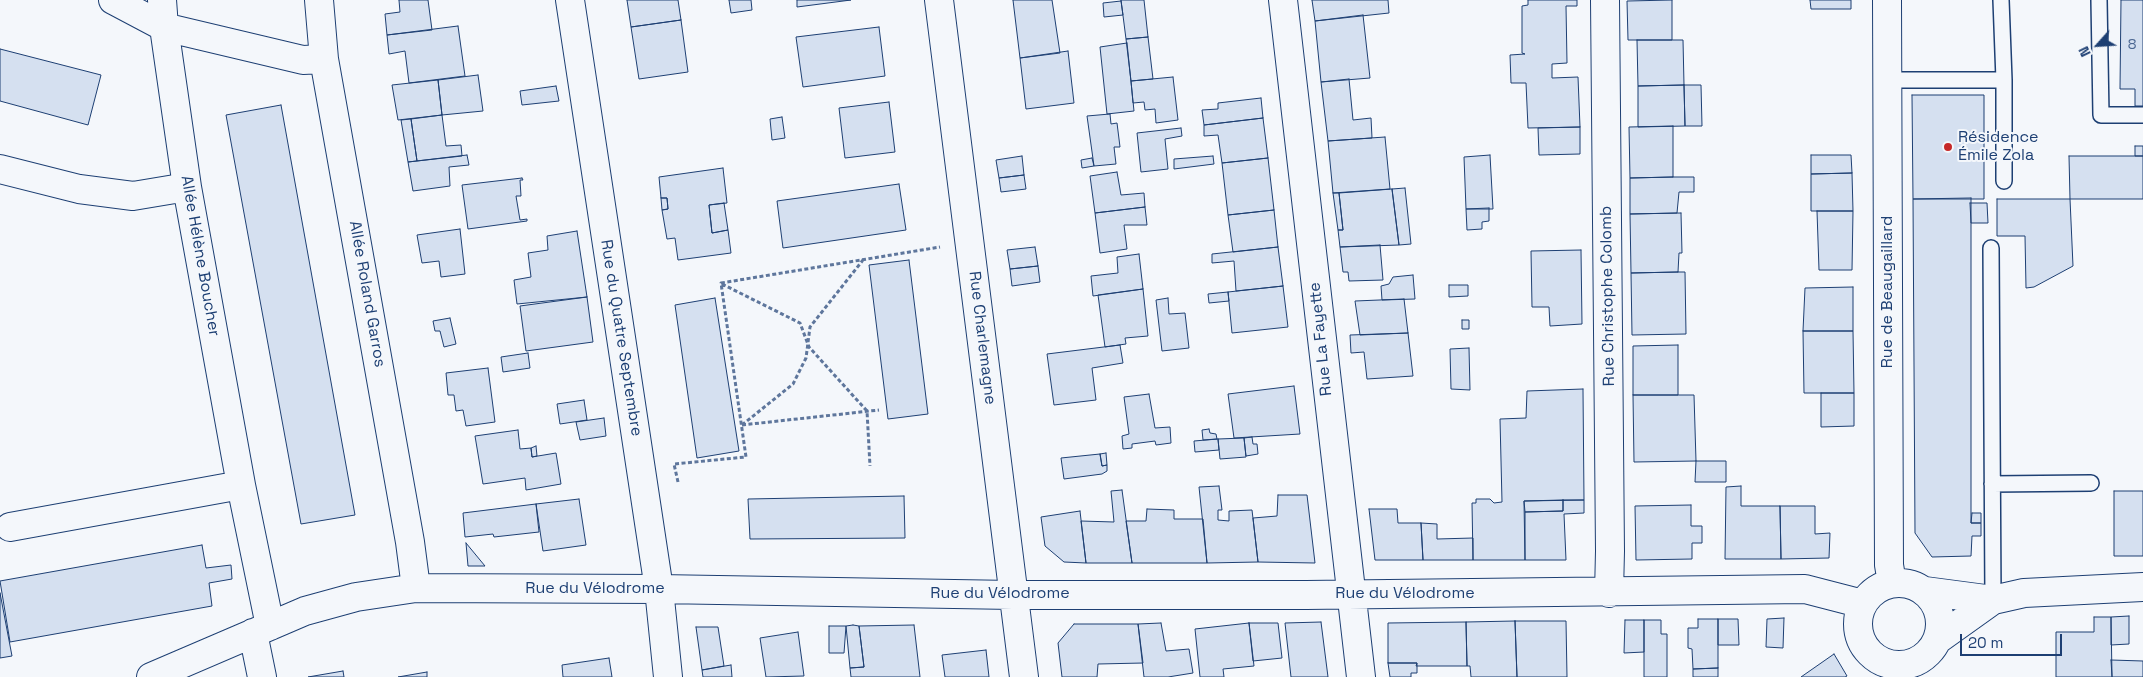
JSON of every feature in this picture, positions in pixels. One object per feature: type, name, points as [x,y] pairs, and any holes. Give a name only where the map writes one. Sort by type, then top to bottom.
[{"type":"street","points":[[113,0],[164,27],[303,60],[324,58]]},
{"type":"street","name":"Allée Hélène Boucher","points":[[162,0],[164,27],[187,187],[241,485],[262,629],[262,677]]},
{"type":"street","name":"Allée Roland Garros","points":[[318,0],[324,58],[416,588]]},
{"type":"street","name":"Rue du Quatre Septembre","points":[[570,0],[659,589],[668,677]]},
{"type":"street","name":"Rue Charlemagne","points":[[939,0],[1024,677]]},
{"type":"street","name":"Rue La Fayette","points":[[1283,0],[1361,677]]},
{"type":"street","name":"Rue Christophe Colomb","points":[[1604,0],[1609,593]]},
{"type":"street","name":"Rue de Beaugaillard","points":[[1886,0],[1889,565],[1892,583]]},
{"type":"street","points":[[0,169],[79,189],[133,196],[187,187]]},
{"type":"street","points":[[10,527],[241,485]]},
{"type":"street","points":[[1925,591],[1936,605],[1940,617],[1941,628],[1937,640],[1922,659],[1911,664],[1882,669],[1861,639],[1859,615],[1863,604],[1870,594],[1880,587],[1892,583],[1906,582],[1925,591],[1993,600],[2024,593],[2143,587]]},
{"type":"street","name":"Rue du Vélodrome","points":[[151,677],[305,612],[356,597],[416,588],[659,589],[1013,595],[1609,593],[1805,590],[1863,604]]},
{"type":"street","points":[[1937,640],[1993,600]]},
{"type":"lane","points":[[2001,0],[2004,80],[2004,181]]},
{"type":"lane","points":[[2099,0],[2101,115],[2143,115]]},
{"type":"lane","points":[[1887,80],[2004,80]]},
{"type":"lane","points":[[1991,248],[1993,600]]},
{"type":"lane","points":[[1992,484],[2090,483]]},
{"type":"path","points":[[721,283],[970,242]]},
{"type":"path","points":[[742,425],[793,384],[806,358],[810,326],[863,260]]},
{"type":"path","points":[[721,283],[800,323],[809,346],[868,411],[870,466]]},
{"type":"path","points":[[678,482],[674,464],[746,457],[721,283]]},
{"type":"path","points":[[742,425],[879,410]]},
{"type":"building","points":[[399,0],[428,0],[432,30],[387,35],[385,14],[400,12]]},
{"type":"building","points":[[627,0],[678,0],[681,20],[631,27]]},
{"type":"building","points":[[729,0],[751,0],[752,10],[731,13]]},
{"type":"building","points":[[797,0],[851,0],[797,7]]},
{"type":"building","points":[[1013,0],[1052,0],[1060,53],[1020,58]]},
{"type":"building","points":[[1121,0],[1144,0],[1148,37],[1126,39]]},
{"type":"building","points":[[1312,0],[1388,0],[1389,13],[1315,21]]},
{"type":"building","points":[[1528,0],[1577,0],[1577,6],[1566,6],[1567,63],[1552,64],[1552,78],[1578,77],[1580,127],[1528,128],[1526,83],[1511,83],[1510,55],[1525,54],[1522,53],[1522,6],[1528,5]]},
{"type":"building","points":[[1672,0],[1672,40],[1628,40],[1627,1]]},
{"type":"building","points":[[1810,0],[1851,0],[1851,9],[1811,9]]},
{"type":"building","points":[[2121,0],[2143,0],[2143,106],[2135,106],[2135,89],[2120,89]]},
{"type":"building","points":[[1121,1],[1123,15],[1104,17],[1103,3]]},
{"type":"building","points":[[1363,15],[1370,78],[1321,82],[1315,21]]},
{"type":"building","points":[[681,20],[688,72],[639,79],[631,27]]},
{"type":"building","points":[[458,26],[465,76],[409,83],[405,51],[389,54],[387,35]]},
{"type":"building","points":[[879,27],[885,76],[803,87],[796,37]]},
{"type":"building","points":[[1148,37],[1153,79],[1131,81],[1126,39]]},
{"type":"building","points":[[1637,40],[1683,40],[1684,85],[1638,86]]},
{"type":"building","points":[[1127,43],[1134,111],[1107,114],[1100,47]]},
{"type":"building","points":[[0,49],[101,75],[88,125],[0,101]]},
{"type":"building","points":[[1068,51],[1074,103],[1026,109],[1020,58]]},
{"type":"building","points":[[478,75],[483,111],[442,115],[438,80]]},
{"type":"building","points":[[1173,77],[1178,120],[1156,123],[1155,109],[1145,110],[1144,102],[1133,103],[1131,81]]},
{"type":"building","points":[[1349,79],[1353,120],[1371,118],[1372,138],[1328,141],[1321,82]]},
{"type":"building","points":[[438,80],[442,115],[398,120],[392,85]]},
{"type":"building","points":[[1684,85],[1685,126],[1638,127],[1638,86]]},
{"type":"building","points":[[1684,85],[1701,85],[1702,126],[1685,126]]},
{"type":"building","points":[[556,86],[559,101],[522,105],[520,91]]},
{"type":"building","name":"Résidence Émile Zola","points":[[1912,95],[1984,95],[1984,199],[1913,199]]},
{"type":"building","points":[[1261,98],[1263,118],[1204,125],[1202,110],[1218,109],[1218,103]]},
{"type":"building","points":[[889,102],[895,152],[845,158],[839,108]]},
{"type":"building","points":[[281,105],[355,515],[301,524],[226,115]]},
{"type":"building","points":[[1110,114],[1111,124],[1117,123],[1120,147],[1114,147],[1116,164],[1094,166],[1087,116]]},
{"type":"building","points":[[442,115],[446,146],[461,145],[462,156],[417,161],[411,119]]},
{"type":"building","points":[[782,117],[785,138],[772,140],[770,119]]},
{"type":"building","points":[[1263,118],[1268,158],[1222,163],[1218,135],[1204,136],[1204,125]]},
{"type":"building","points":[[411,119],[417,161],[408,162],[401,120]]},
{"type":"building","points":[[1673,126],[1673,177],[1630,178],[1629,127]]},
{"type":"building","points":[[1580,127],[1580,154],[1539,155],[1538,128]]},
{"type":"building","points":[[1181,128],[1182,136],[1165,139],[1168,169],[1141,172],[1137,133]]},
{"type":"building","points":[[1385,137],[1390,189],[1333,193],[1328,141]]},
{"type":"building","points":[[2135,146],[2143,146],[2143,156],[2135,156]]},
{"type":"building","points":[[467,155],[469,165],[449,167],[450,186],[413,191],[408,162]]},
{"type":"building","points":[[1490,155],[1493,209],[1466,209],[1464,157]]},
{"type":"building","points":[[1811,155],[1851,155],[1852,173],[1811,174]]},
{"type":"building","points":[[1022,156],[1024,175],[999,178],[996,160]]},
{"type":"building","points":[[1213,156],[1214,164],[1174,169],[1174,159]]},
{"type":"building","points":[[2069,156],[2143,156],[2143,199],[2070,199]]},
{"type":"building","points":[[1092,158],[1094,166],[1082,168],[1081,160]]},
{"type":"building","points":[[1268,158],[1274,210],[1228,215],[1222,163]]},
{"type":"building","points":[[723,168],[727,203],[709,205],[712,233],[728,230],[731,253],[678,260],[675,238],[667,239],[662,210],[668,209],[667,198],[661,198],[659,177]]},
{"type":"building","points":[[1117,172],[1121,195],[1144,193],[1145,207],[1095,213],[1090,176]]},
{"type":"building","points":[[1852,173],[1853,211],[1811,211],[1811,174]]},
{"type":"building","points":[[1024,175],[1026,189],[1001,192],[999,178]]},
{"type":"building","points":[[1694,177],[1694,192],[1679,192],[1677,213],[1630,214],[1630,178]]},
{"type":"building","points":[[522,178],[523,180],[520,180],[521,196],[516,196],[520,220],[527,219],[527,221],[468,229],[462,185]]},
{"type":"building","points":[[899,184],[906,230],[783,248],[777,201]]},
{"type":"building","points":[[1405,188],[1411,244],[1399,245],[1392,189]]},
{"type":"building","points":[[1392,189],[1399,245],[1340,247],[1338,230],[1343,230],[1339,193]]},
{"type":"building","points":[[1333,193],[1339,193],[1343,230],[1338,230]]},
{"type":"building","points":[[661,198],[667,198],[668,209],[662,210]]},
{"type":"building","points":[[1971,198],[1971,523],[1981,523],[1981,536],[1972,536],[1971,556],[1932,557],[1915,533],[1913,199]]},
{"type":"building","points":[[1997,199],[2070,199],[2073,266],[2034,287],[2026,288],[2025,236],[1997,236]]},
{"type":"building","points":[[724,203],[728,230],[712,233],[709,205]]},
{"type":"building","points":[[1970,203],[1987,203],[1988,223],[1971,223]]},
{"type":"building","points":[[1145,207],[1147,225],[1124,225],[1127,249],[1100,253],[1095,213]]},
{"type":"building","points":[[1489,208],[1489,221],[1482,222],[1482,229],[1467,230],[1466,209]]},
{"type":"building","points":[[1274,210],[1278,247],[1233,252],[1228,215]]},
{"type":"building","points":[[1817,211],[1853,211],[1852,270],[1819,270]]},
{"type":"building","points":[[1681,213],[1682,253],[1679,253],[1678,272],[1631,273],[1630,214]]},
{"type":"building","points":[[460,229],[465,274],[441,277],[439,261],[422,263],[417,235]]},
{"type":"building","points":[[577,231],[587,297],[517,304],[514,280],[531,277],[528,253],[548,250],[547,236]]},
{"type":"building","points":[[1380,245],[1383,280],[1349,281],[1348,272],[1343,272],[1340,247]]},
{"type":"building","points":[[1035,247],[1038,266],[1010,269],[1007,250]]},
{"type":"building","points":[[1278,247],[1283,286],[1236,291],[1234,261],[1212,263],[1212,254]]},
{"type":"building","points":[[1581,250],[1582,324],[1550,326],[1549,307],[1532,307],[1531,251]]},
{"type":"building","points":[[1139,254],[1143,289],[1093,296],[1091,276],[1118,273],[1117,257]]},
{"type":"building","points":[[909,260],[928,414],[888,419],[869,265]]},
{"type":"building","points":[[1038,266],[1040,282],[1012,286],[1010,269]]},
{"type":"building","points":[[1685,272],[1686,334],[1632,335],[1631,273]]},
{"type":"building","points":[[1413,275],[1415,299],[1382,300],[1381,286],[1389,284],[1393,277]]},
{"type":"building","points":[[1449,285],[1468,285],[1468,296],[1449,297]]},
{"type":"building","points":[[1283,286],[1288,327],[1232,333],[1228,292]]},
{"type":"building","points":[[1853,287],[1853,331],[1803,331],[1805,288]]},
{"type":"building","points":[[1143,289],[1148,336],[1125,338],[1126,344],[1105,347],[1098,295]]},
{"type":"building","points":[[1228,292],[1229,301],[1209,303],[1208,294]]},
{"type":"building","points":[[587,297],[593,342],[526,351],[520,306]]},
{"type":"building","points":[[715,298],[739,451],[697,458],[675,305]]},
{"type":"building","points":[[1168,298],[1169,314],[1185,313],[1189,348],[1162,351],[1156,300]]},
{"type":"building","points":[[1404,299],[1408,333],[1360,335],[1355,301]]},
{"type":"building","points":[[450,318],[456,344],[444,347],[440,331],[435,331],[433,321]]},
{"type":"building","points":[[1462,320],[1469,320],[1469,329],[1462,329]]},
{"type":"building","points":[[1803,331],[1853,331],[1854,393],[1804,393]]},
{"type":"building","points":[[1408,333],[1413,376],[1367,379],[1364,352],[1351,353],[1350,335]]},
{"type":"building","points":[[1120,345],[1123,363],[1092,368],[1096,400],[1054,405],[1047,354]]},
{"type":"building","points":[[1678,345],[1678,395],[1633,395],[1633,346]]},
{"type":"building","points":[[1469,348],[1470,390],[1451,389],[1450,349]]},
{"type":"building","points":[[528,353],[530,368],[503,372],[501,357]]},
{"type":"building","points":[[488,368],[495,422],[466,426],[463,410],[456,411],[454,395],[448,395],[446,373]]},
{"type":"building","points":[[1294,386],[1300,434],[1234,438],[1228,394]]},
{"type":"building","points":[[1583,389],[1584,500],[1524,501],[1525,560],[1473,560],[1472,503],[1476,503],[1476,499],[1490,499],[1494,503],[1502,502],[1500,419],[1526,418],[1527,391]]},
{"type":"building","points":[[1821,393],[1854,393],[1854,426],[1821,427]]},
{"type":"building","points":[[1149,394],[1155,428],[1170,427],[1171,443],[1156,445],[1155,441],[1132,444],[1132,448],[1123,449],[1122,436],[1129,434],[1124,397]]},
{"type":"building","points":[[1633,395],[1694,395],[1696,461],[1634,462]]},
{"type":"building","points":[[584,400],[587,420],[560,424],[557,404]]},
{"type":"building","points":[[604,418],[606,436],[580,440],[576,422]]},
{"type":"building","points":[[1209,429],[1210,433],[1216,434],[1217,439],[1203,440],[1202,430]]},
{"type":"building","points":[[518,430],[520,449],[531,448],[532,457],[556,453],[561,484],[526,490],[525,478],[483,484],[475,436]]},
{"type":"building","points":[[1252,437],[1253,444],[1257,444],[1258,454],[1246,456],[1244,438]]},
{"type":"building","points":[[1244,438],[1246,457],[1220,459],[1218,439]]},
{"type":"building","points":[[1218,439],[1219,450],[1195,452],[1194,441]]},
{"type":"building","points":[[536,446],[537,456],[532,457],[531,448]]},
{"type":"building","points":[[1106,453],[1107,465],[1102,466],[1100,454]]},
{"type":"building","points":[[1100,454],[1102,466],[1107,465],[1107,471],[1102,474],[1064,479],[1061,458]]},
{"type":"building","points":[[1696,461],[1726,461],[1726,482],[1695,482]]},
{"type":"building","points":[[1219,486],[1222,510],[1218,510],[1218,520],[1229,521],[1229,511],[1252,510],[1258,562],[1207,563],[1199,487]]},
{"type":"building","points":[[1741,486],[1741,506],[1780,506],[1781,559],[1725,559],[1726,487]]},
{"type":"building","points":[[1122,490],[1132,563],[1086,563],[1081,521],[1114,522],[1111,491]]},
{"type":"building","points":[[2114,491],[2143,491],[2143,556],[2114,556]]},
{"type":"building","points":[[1278,495],[1307,495],[1315,563],[1258,562],[1253,518],[1277,516]]},
{"type":"building","points":[[904,496],[905,538],[750,539],[748,499]]},
{"type":"building","points":[[579,499],[586,545],[543,551],[536,504]]},
{"type":"building","points":[[1563,500],[1584,500],[1584,513],[1564,514],[1566,560],[1525,560],[1525,512],[1563,511]]},
{"type":"building","points":[[1563,500],[1563,511],[1525,512],[1524,501]]},
{"type":"building","points":[[536,504],[539,532],[494,537],[493,534],[465,537],[463,513]]},
{"type":"building","points":[[1691,505],[1691,526],[1702,526],[1702,543],[1692,543],[1692,559],[1636,560],[1635,506]]},
{"type":"building","points":[[1780,506],[1815,506],[1815,534],[1830,533],[1829,558],[1781,559]]},
{"type":"building","points":[[1147,509],[1174,510],[1174,519],[1203,519],[1207,563],[1132,563],[1126,521],[1146,521]]},
{"type":"building","points":[[1369,509],[1397,509],[1398,523],[1421,523],[1423,560],[1375,560]]},
{"type":"building","points":[[1080,511],[1086,563],[1064,562],[1045,546],[1041,517]]},
{"type":"building","points":[[1972,513],[1981,513],[1981,523],[1971,523]]},
{"type":"building","points":[[1421,523],[1437,524],[1437,539],[1473,538],[1473,560],[1423,560]]},
{"type":"building","points":[[466,543],[485,566],[468,566]]},
{"type":"building","points":[[202,545],[206,568],[231,565],[232,579],[209,583],[212,606],[10,642],[0,581]]},
{"type":"building","points":[[0,593],[12,656],[0,658]]},
{"type":"building","points":[[2129,616],[2129,644],[2111,645],[2111,617]]},
{"type":"building","points":[[2094,617],[2111,617],[2112,677],[2056,677],[2056,632],[2094,632]]},
{"type":"building","points":[[1784,618],[1783,648],[1766,647],[1767,619]]},
{"type":"building","points":[[1698,619],[1718,619],[1718,668],[1693,669],[1692,649],[1688,648],[1688,628],[1698,628]]},
{"type":"building","points":[[1718,619],[1738,619],[1739,645],[1718,645]]},
{"type":"building","points":[[1625,620],[1644,620],[1644,652],[1624,653]]},
{"type":"building","points":[[1644,620],[1661,620],[1661,634],[1667,634],[1667,677],[1644,677]]},
{"type":"building","points":[[1515,621],[1566,621],[1567,677],[1517,677]]},
{"type":"building","points":[[1515,621],[1517,677],[1471,677],[1470,666],[1467,666],[1466,622]]},
{"type":"building","points":[[1321,622],[1328,677],[1291,677],[1285,623]]},
{"type":"building","points":[[1466,622],[1467,666],[1416,666],[1417,663],[1388,663],[1388,623]]},
{"type":"building","points":[[1161,623],[1166,651],[1189,649],[1193,673],[1168,677],[1144,677],[1138,624]]},
{"type":"building","points":[[1249,623],[1254,666],[1223,669],[1224,677],[1200,677],[1195,629]]},
{"type":"building","points":[[1249,623],[1278,623],[1282,658],[1253,661]]},
{"type":"building","points":[[1074,624],[1138,624],[1143,663],[1098,664],[1097,677],[1062,677],[1058,643]]},
{"type":"building","points":[[914,625],[920,677],[851,677],[850,668],[864,667],[859,626]]},
{"type":"building","points":[[829,626],[846,626],[844,653],[829,653]]},
{"type":"building","points":[[846,626],[859,626],[864,667],[850,668]]},
{"type":"building","points":[[696,627],[718,627],[724,666],[702,670]]},
{"type":"building","points":[[798,632],[804,676],[766,677],[760,638]]},
{"type":"building","points":[[986,650],[989,677],[945,677],[942,655]]},
{"type":"building","points":[[1834,654],[1847,676],[1801,677]]},
{"type":"building","points":[[609,658],[612,677],[563,677],[562,665]]},
{"type":"building","points":[[2111,660],[2143,661],[2143,677],[2112,677]]},
{"type":"building","points":[[1388,663],[1417,663],[1417,673],[1411,673],[1411,677],[1390,677]]},
{"type":"building","points":[[731,665],[732,677],[703,677],[702,670]]},
{"type":"building","points":[[1718,668],[1718,677],[1693,677],[1693,669]]},
{"type":"building","points":[[343,671],[344,677],[308,677]]},
{"type":"building","points":[[427,672],[427,677],[398,677]]},
{"type":"place","name":"Résidence Émile Zola","points":[[1948,147]]}]
